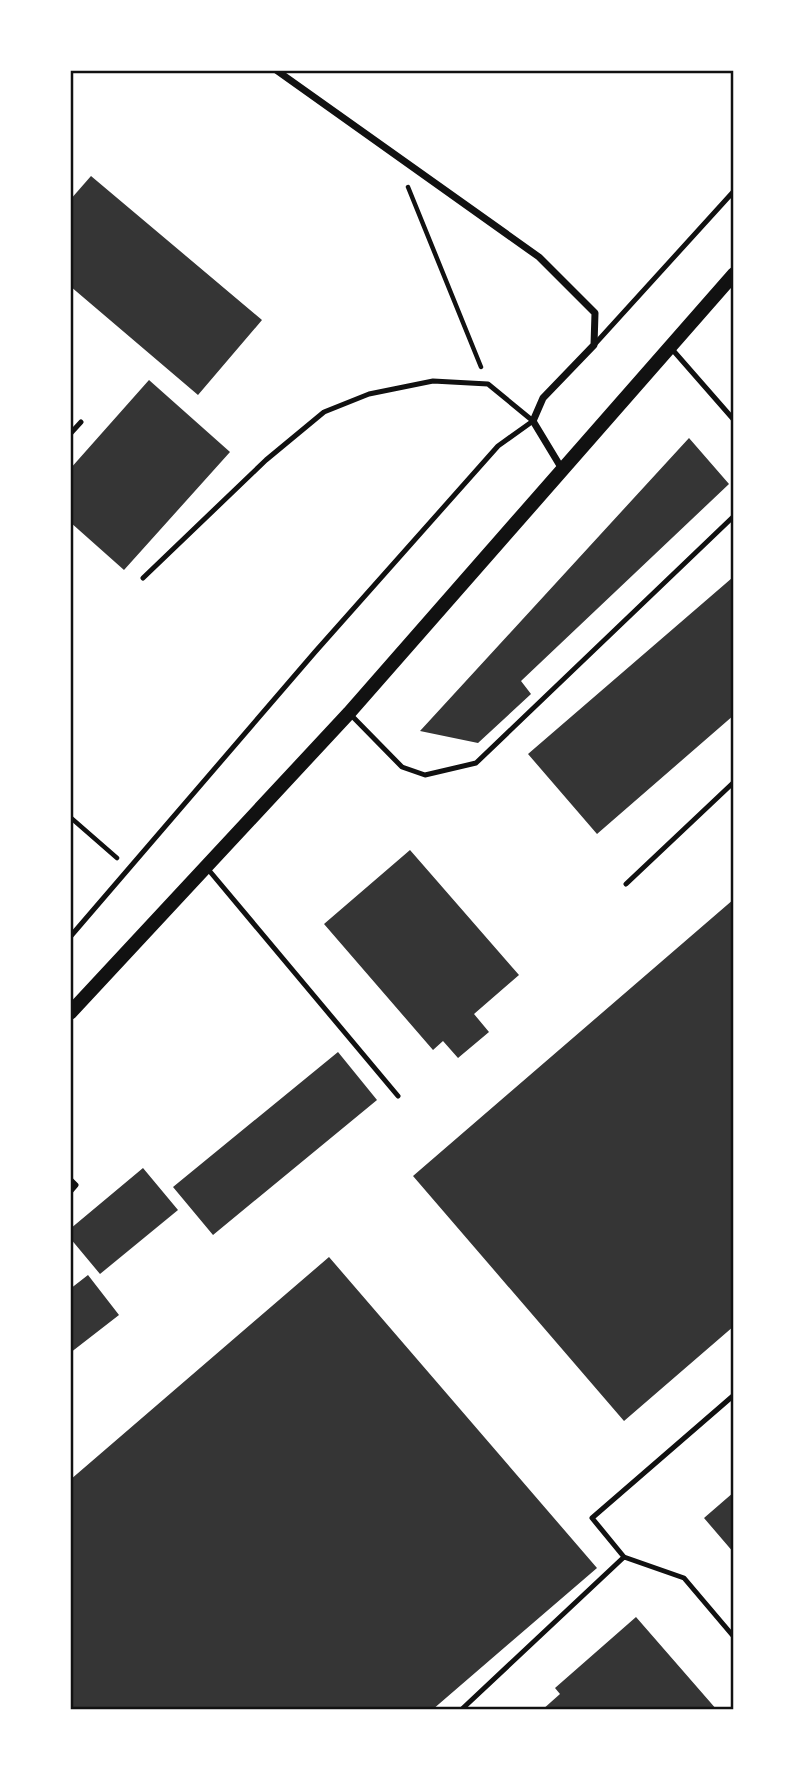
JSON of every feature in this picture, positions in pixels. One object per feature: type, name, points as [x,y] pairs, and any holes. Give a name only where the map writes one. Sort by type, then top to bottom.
[{"type":"main road","points":[[70,1013],[349,713],[734,274]]},
{"type":"street","points":[[276,70],[539,257],[595,313],[594,345],[543,398],[533,421],[562,468]]},
{"type":"lane","points":[[594,345],[734,191]]},
{"type":"lane","points":[[671,348],[734,420]]},
{"type":"lane","points":[[70,937],[498,446],[533,421],[488,384],[433,381],[369,394],[324,412],[266,460],[143,578]]},
{"type":"lane","points":[[70,434],[81,422]]},
{"type":"lane","points":[[349,713],[402,766],[425,775],[477,763],[734,516]]},
{"type":"lane","points":[[626,884],[734,782]]},
{"type":"lane","points":[[206,868],[398,1096]]},
{"type":"lane","points":[[70,1180],[76,1185],[70,1192]]},
{"type":"lane","points":[[734,1395],[592,1518],[624,1557],[684,1578],[734,1637]]},
{"type":"lane","points":[[461,1710],[624,1557]]},
{"type":"path","points":[[395,155],[488,384]]},
{"type":"path","points":[[70,817],[129,869]]},
{"type":"building","points":[[91,176],[262,320],[198,395],[70,286],[70,200]]},
{"type":"building","points":[[149,380],[230,452],[124,570],[70,522],[70,469]]},
{"type":"building","points":[[689,438],[729,484],[521,681],[531,694],[478,743],[420,731]]},
{"type":"building","points":[[732,578],[734,715],[597,834],[528,754]]},
{"type":"building","points":[[410,850],[519,975],[474,1014],[489,1032],[458,1058],[443,1041],[433,1050],[324,924]]},
{"type":"building","points":[[734,899],[734,1326],[624,1421],[413,1176]]},
{"type":"building","points":[[338,1052],[377,1100],[213,1235],[173,1187]]},
{"type":"building","points":[[143,1168],[178,1210],[100,1274],[70,1238],[70,1229]]},
{"type":"building","points":[[329,1257],[597,1568],[432,1710],[70,1710],[70,1480]]},
{"type":"building","points":[[88,1275],[119,1315],[70,1353],[70,1289]]},
{"type":"building","points":[[734,1492],[734,1553],[704,1518]]},
{"type":"building","points":[[636,1617],[717,1710],[542,1710],[560,1694],[555,1688]]}]
